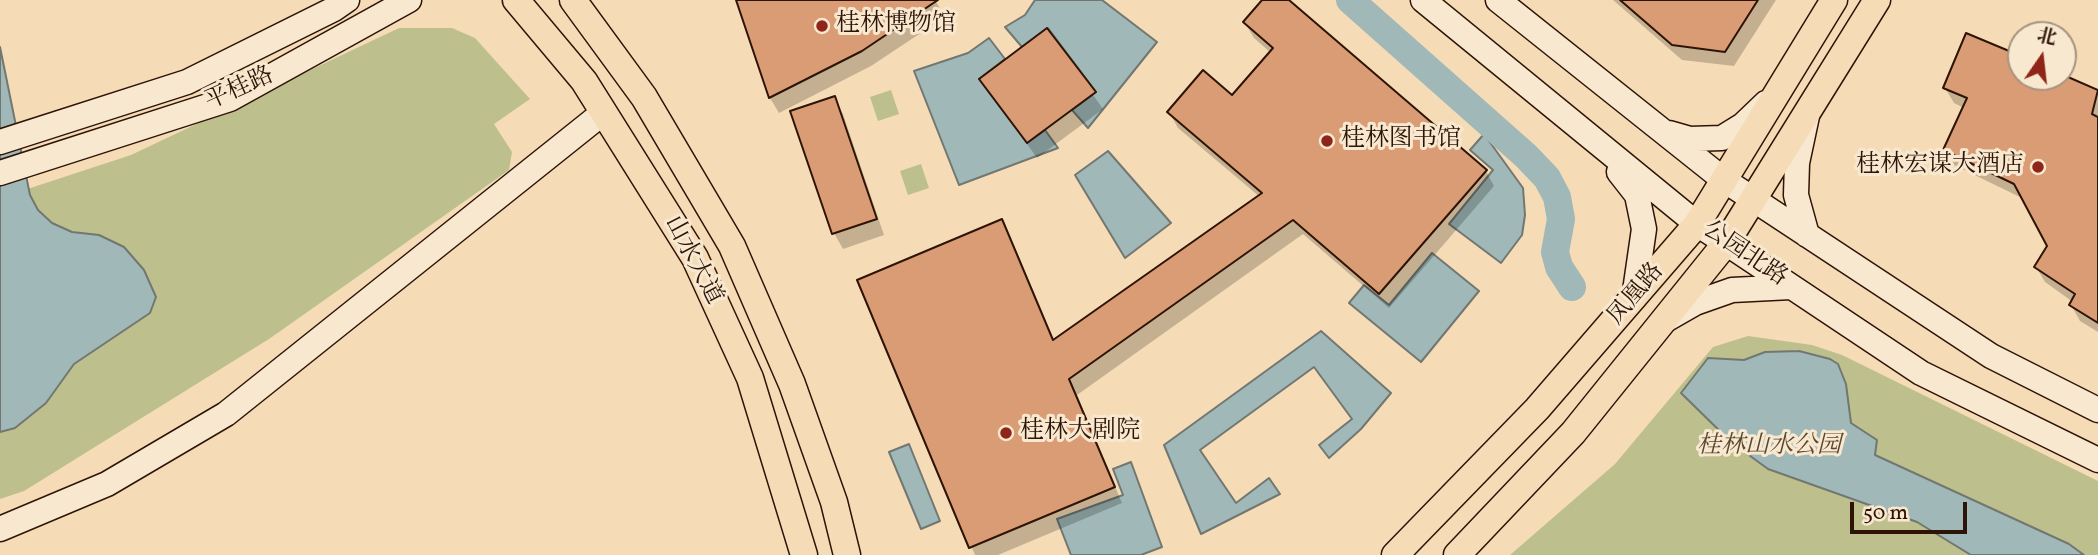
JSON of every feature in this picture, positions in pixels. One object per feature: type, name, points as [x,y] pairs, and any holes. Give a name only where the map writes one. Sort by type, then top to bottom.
[{"type":"main road","points":[[0,142],[187,82],[347,0]]},
{"type":"main road","name":"平桂路","points":[[0,173],[230,99],[409,0]]},
{"type":"main road","name":"山水大道","points":[[516,0],[584,80],[695,258],[750,378],[804,555]]},
{"type":"main road","name":"山水大道","points":[[573,0],[643,97],[732,246],[792,384],[834,502],[847,555]]},
{"type":"main road","name":"公园北路","points":[[1423,0],[1697,224],[1921,373],[2098,460]]},
{"type":"main road","name":"公园北路","points":[[1498,0],[1724,180],[1753,200],[1991,356],[2098,410]]},
{"type":"main road","name":"凤凰路","points":[[1395,555],[1537,409],[1697,224],[1834,0]]},
{"type":"main road","name":"凤凰路","points":[[1457,555],[1573,433],[1726,243],[1877,0]]},
{"type":"main road","points":[[1663,131],[1690,139],[1722,138],[1743,125],[1777,93]]},
{"type":"main road","points":[[0,529],[107,484],[226,414],[604,112]]},
{"type":"main road","points":[[1807,112],[1797,163],[1796,195],[1807,235]]},
{"type":"main road","points":[[1595,141],[1637,195],[1644,229],[1634,298]]},
{"type":"main road","points":[[1663,321],[1695,303],[1732,290],[1791,287]]},
{"type":"green space","points":[[399,28],[452,28],[475,38],[530,99],[494,124],[512,152],[509,170],[269,339],[24,491],[0,499],[0,198],[131,155]]},
{"type":"green space","points":[[891,90],[899,114],[878,121],[870,97]]},
{"type":"green space","points":[[921,164],[929,188],[908,195],[900,171]]},
{"type":"green space","name":"桂林山水公园","points":[[1748,336],[1812,345],[1842,355],[2098,481],[2098,555],[1510,555],[1615,464],[1713,347]]},
{"type":"water","points":[[1035,0],[1102,0],[1157,42],[1088,128],[1072,110],[1096,92],[1048,28],[1022,47],[1005,27],[1025,15]]},
{"type":"water","points":[[989,38],[1005,59],[979,79],[1027,143],[1045,130],[1058,148],[959,185],[914,71],[968,53]]},
{"type":"water","points":[[0,47],[30,195],[38,210],[52,223],[72,232],[99,235],[124,247],[144,270],[156,297],[150,313],[74,364],[46,403],[15,428],[0,432]]},
{"type":"water","points":[[1484,134],[1523,188],[1525,215],[1522,235],[1501,263],[1449,224],[1493,170],[1470,150]]},
{"type":"water","points":[[1108,151],[1171,223],[1125,258],[1075,175]]},
{"type":"water","points":[[1432,253],[1479,291],[1421,362],[1349,303],[1364,285],[1389,305]]},
{"type":"water","points":[[1321,331],[1391,393],[1361,429],[1329,458],[1319,445],[1352,419],[1314,367],[1200,450],[1236,503],[1269,478],[1280,494],[1201,534],[1164,445]]},
{"type":"water","points":[[1799,351],[1830,359],[1838,364],[1846,384],[1851,423],[1877,440],[1875,455],[2069,544],[2084,555],[1971,555],[1917,522],[1768,469],[1731,442],[1681,393],[1708,358],[1744,360],[1765,352]]},
{"type":"water","points":[[909,444],[940,521],[921,529],[889,452]]},
{"type":"water","points":[[1131,462],[1162,547],[1141,555],[1071,555],[1057,519],[1123,495],[1113,469]]},
{"type":"building","name":"桂林博物馆","points":[[736,0],[938,0],[862,51],[769,98]]},
{"type":"building","points":[[1262,0],[1289,0],[1487,170],[1379,294],[1293,220],[1069,379],[1115,487],[969,548],[857,280],[1002,219],[1053,340],[1262,193],[1167,112],[1203,70],[1232,95],[1273,48],[1243,22]]},
{"type":"building","points":[[1620,0],[1758,0],[1725,52],[1672,45]]},
{"type":"building","points":[[1047,28],[1096,92],[1027,143],[979,79]]},
{"type":"building","name":"桂林宏谋大酒店","points":[[1966,33],[2007,50],[2007,91],[2077,91],[2077,81],[2098,90],[2092,114],[2098,117],[2098,323],[2069,305],[2075,294],[2034,267],[2047,246],[2014,184],[1943,150],[1967,98],[1943,88]]},
{"type":"building","points":[[835,96],[877,219],[832,234],[790,111]]},
{"type":"waterway","points":[[1350,0],[1526,156],[1547,178],[1557,197],[1561,219],[1555,252],[1559,267],[1572,287]]},
{"type":"place","name":"桂林博物馆","points":[[822,26]]},
{"type":"place","name":"桂林图书馆","points":[[1327,141]]},
{"type":"place","name":"桂林宏谋大酒店","points":[[2038,167]]},
{"type":"place","name":"桂林大剧院","points":[[1006,433]]}]
